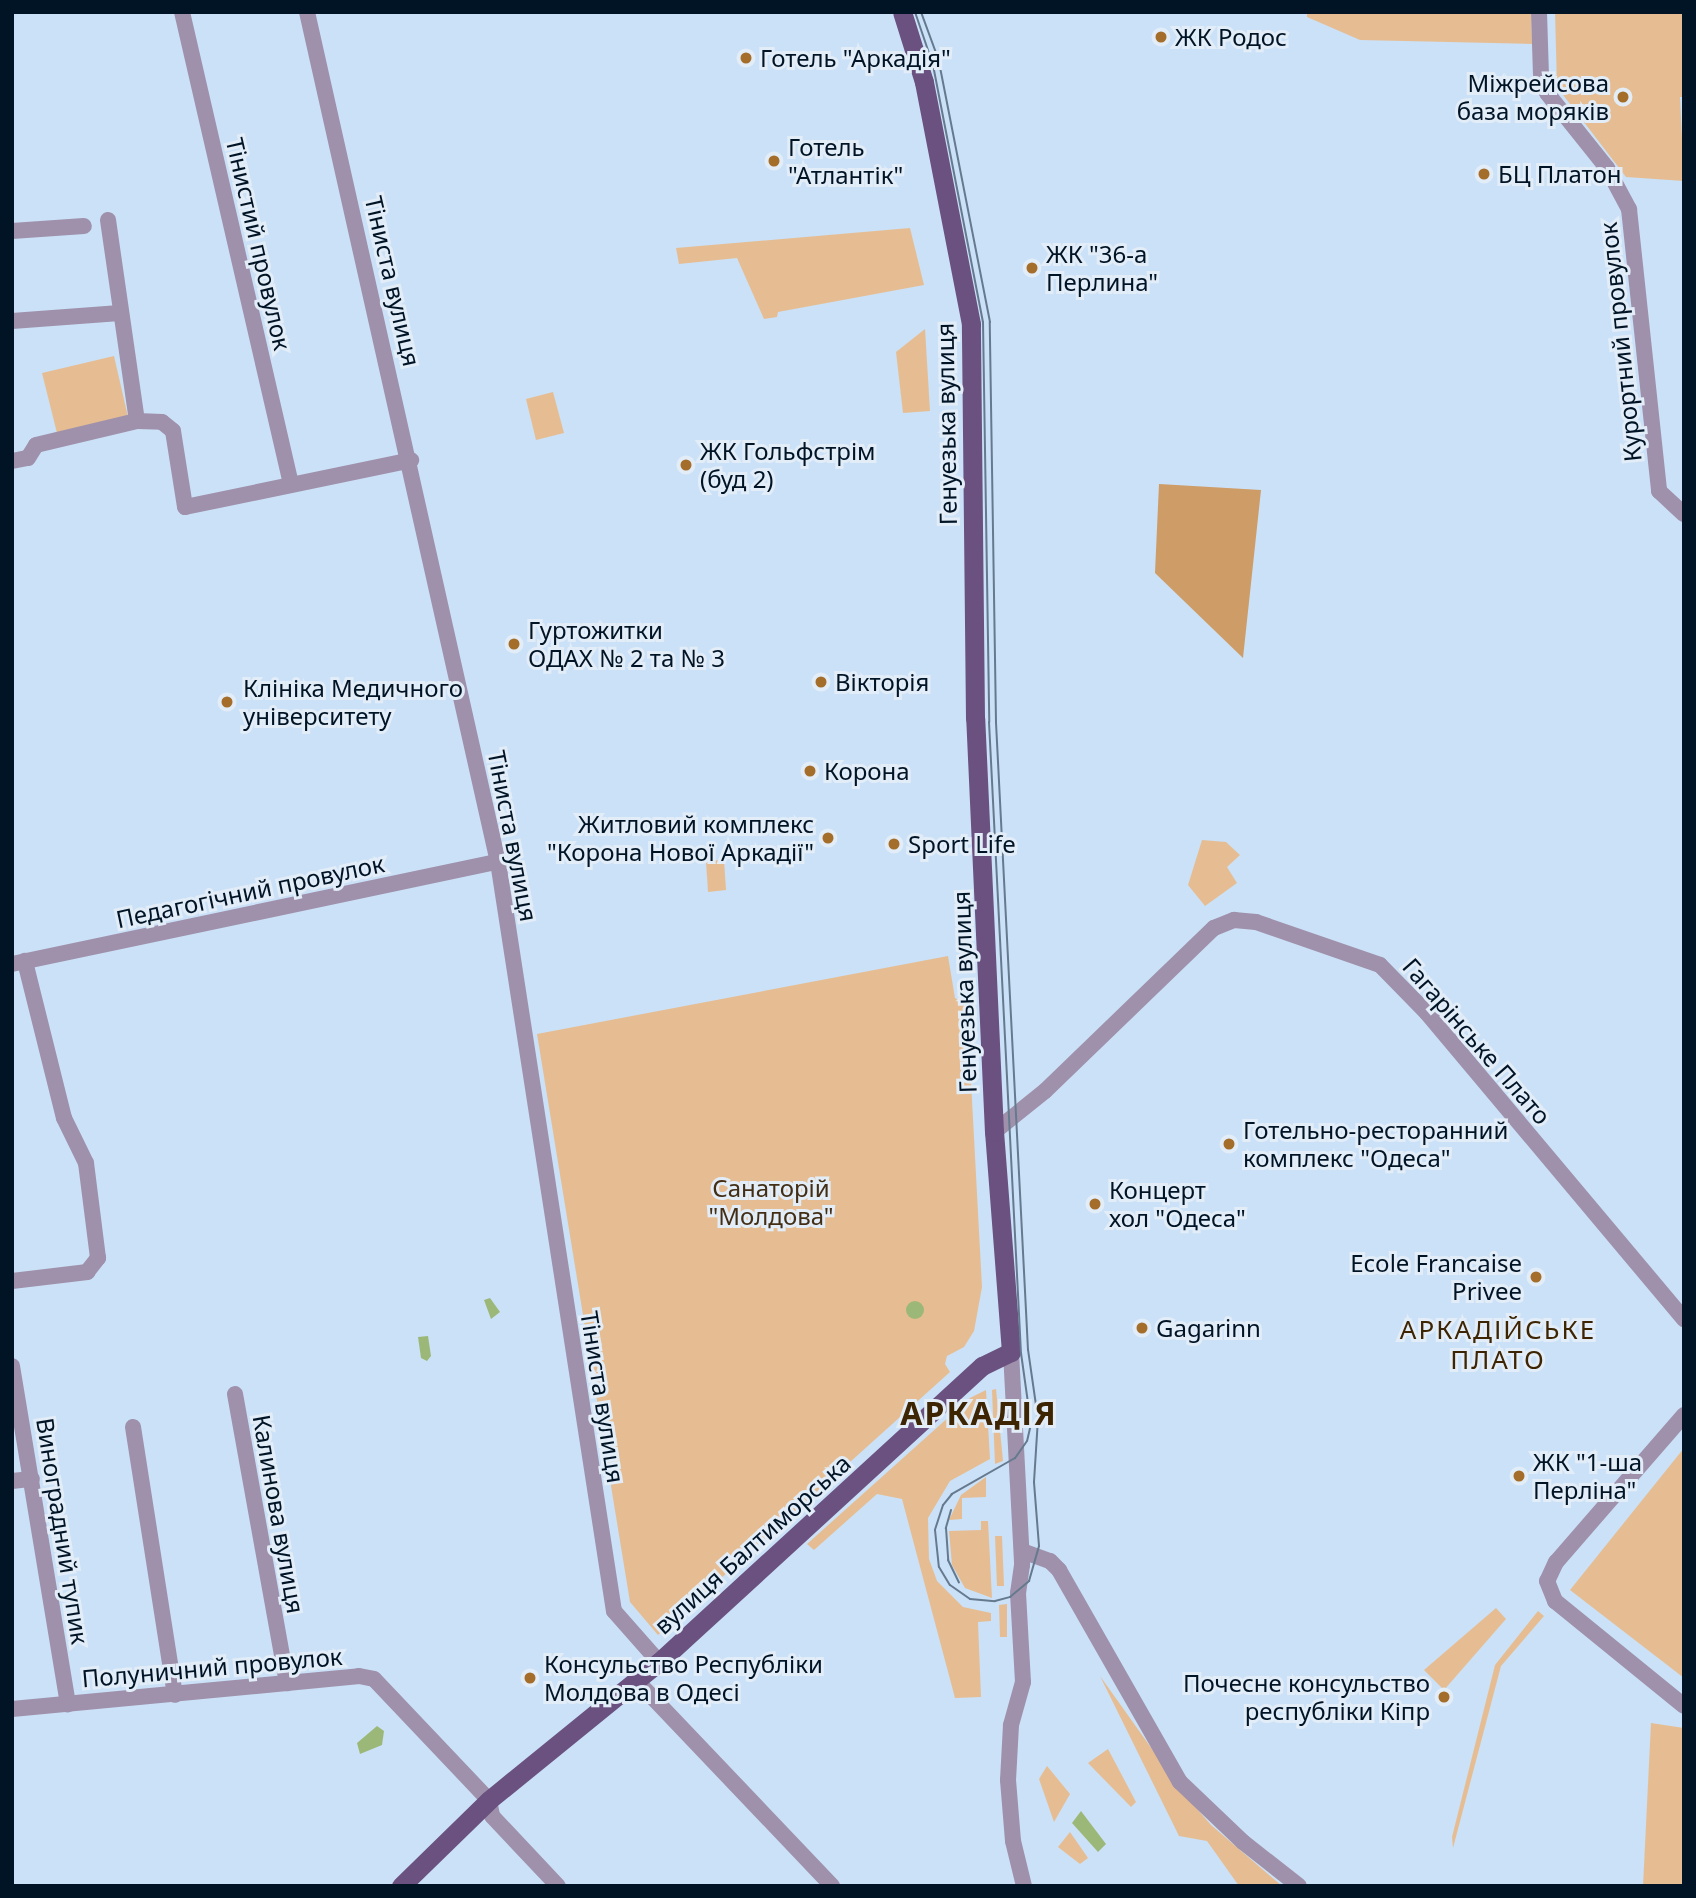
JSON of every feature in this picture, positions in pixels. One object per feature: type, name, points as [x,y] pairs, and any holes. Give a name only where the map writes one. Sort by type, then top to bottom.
[{"type":"main road","name":"Генуезька вулиця","points":[[902,12],[924,82],[971,324],[975,718],[994,1132],[1011,1352]]},
{"type":"main road","name":"вулиця Балтиморська","points":[[401,1886],[489,1800],[659,1662],[982,1366],[1011,1352]]},
{"type":"street","name":"Тінистий провулок","points":[[181,12],[291,485]]},
{"type":"street","name":"Тіниста вулиця","points":[[308,12],[411,460],[498,862],[614,1611],[659,1662]]},
{"type":"street","name":"Курортний провулок","points":[[1539,12],[1541,74],[1547,93],[1607,168],[1629,209],[1659,491],[1684,514]]},
{"type":"street","points":[[108,220],[137,421]]},
{"type":"street","points":[[12,231],[84,226]]},
{"type":"street","points":[[12,321],[120,313]]},
{"type":"street","points":[[12,461],[28,458],[36,445],[137,421],[162,422],[173,431],[185,508],[411,460]]},
{"type":"street","name":"Педагогічний провулок","points":[[19,962],[498,862]]},
{"type":"street","name":"Гагарінське Плато","points":[[994,1132],[1045,1091],[1214,928],[1234,920],[1256,922],[1380,965],[1427,1013],[1684,1320]]},
{"type":"street","points":[[12,1281],[87,1272],[98,1258],[86,1163],[64,1118],[19,962]]},
{"type":"street","name":"Генуезька вулиця","points":[[1011,1352],[1022,1558],[1018,1592],[1023,1682],[1011,1725],[1009,1780],[1013,1841],[1024,1886]]},
{"type":"street","name":"Виноградний тупик","points":[[12,1366],[68,1704]]},
{"type":"street","name":"Калинова вулиця","points":[[235,1394],[287,1683]]},
{"type":"street","points":[[1684,1415],[1556,1562],[1547,1581],[1555,1601],[1684,1706]]},
{"type":"street","points":[[133,1427],[175,1695]]},
{"type":"street","points":[[12,1481],[32,1479]]},
{"type":"street","points":[[1022,1558],[1050,1561],[1059,1570],[1180,1782],[1202,1806],[1299,1886]]},
{"type":"street","name":"Полуничний провулок","points":[[12,1709],[359,1676],[374,1679],[489,1800],[492,1816],[558,1886]]},
{"type":"street","points":[[637,1681],[832,1886]]},
{"type":"green space","points":[[1307,12],[1531,12],[1532,44],[1360,40],[1307,17]]},
{"type":"green space","name":"Міжрейсова база моряків","points":[[1555,12],[1684,12],[1684,97],[1680,97],[1684,181],[1626,177],[1557,87]]},
{"type":"green space","points":[[910,228],[924,285],[778,312],[777,317],[764,319],[737,258],[679,264],[676,248]]},
{"type":"green space","points":[[925,329],[930,411],[903,413],[896,352]]},
{"type":"green space","points":[[114,356],[128,417],[57,433],[42,373]]},
{"type":"green space","points":[[553,392],[564,433],[536,440],[526,399]]},
{"type":"green space","points":[[1202,840],[1226,842],[1240,855],[1227,867],[1237,883],[1205,906],[1188,885]]},
{"type":"green space","points":[[724,860],[726,890],[708,892],[706,861]]},
{"type":"green space","name":"Санаторій \"Молдова\"","points":[[948,956],[955,998],[967,1006],[982,1287],[974,1331],[964,1347],[947,1356],[945,1364],[950,1372],[658,1635],[630,1602],[537,1034]]},
{"type":"green space","points":[[996,1389],[1003,1461],[995,1464],[992,1390]]},
{"type":"green space","points":[[986,1390],[990,1459],[950,1481],[928,1518],[929,1559],[937,1581],[963,1607],[991,1613],[991,1621],[978,1622],[981,1697],[955,1698],[902,1499],[877,1494],[814,1550],[807,1544],[970,1398]]},
{"type":"green space","points":[[1684,1448],[1684,1678],[1570,1590]]},
{"type":"green space","points":[[986,1477],[986,1497],[962,1498],[962,1519],[949,1520],[961,1495]]},
{"type":"green space","points":[[981,1521],[988,1521],[992,1598],[965,1588],[952,1565],[949,1531],[981,1530]]},
{"type":"green space","points":[[995,1536],[1002,1536],[1004,1586],[997,1586]]},
{"type":"green space","points":[[1007,1604],[1007,1637],[1000,1637],[999,1605]]},
{"type":"green space","points":[[1496,1608],[1506,1619],[1444,1690],[1424,1670]]},
{"type":"green space","points":[[1538,1611],[1544,1616],[1501,1666],[1453,1848],[1452,1837],[1495,1665]]},
{"type":"green space","points":[[1100,1676],[1184,1794],[1211,1825],[1282,1886],[1239,1886],[1207,1841],[1179,1836]]},
{"type":"green space","points":[[1651,1723],[1684,1728],[1684,1886],[1643,1886]]},
{"type":"green space","points":[[1108,1749],[1136,1802],[1131,1807],[1088,1763]]},
{"type":"green space","points":[[1047,1766],[1070,1794],[1054,1822],[1039,1779]]},
{"type":"green space","points":[[1070,1832],[1088,1858],[1080,1864],[1058,1847]]},
{"type":"shaded area","points":[[1159,484],[1261,490],[1243,658],[1155,573]]},
{"type":"shaded area","points":[[490,1298],[500,1312],[491,1319],[484,1300]]},
{"type":"shaded area","points":[[911,1301],[919,1301],[924,1310],[922,1317],[911,1319],[906,1314],[906,1306]]},
{"type":"shaded area","points":[[428,1336],[431,1356],[427,1361],[421,1358],[418,1337]]},
{"type":"shaded area","points":[[377,1726],[384,1731],[382,1745],[360,1754],[357,1743]]},
{"type":"shaded area","points":[[1081,1811],[1106,1844],[1098,1852],[1072,1823]]},
{"type":"tram line","points":[[915,12],[933,65],[983,322],[989,722],[1021,1353],[1031,1424],[1027,1441],[1015,1458],[952,1494],[943,1505],[935,1530],[939,1567],[950,1585],[970,1599],[995,1601],[1010,1597],[1029,1581],[1039,1546],[1034,1482],[1038,1419],[1028,1350],[996,722],[990,322],[939,61],[921,12]]},
{"type":"tram line","points":[[951,1510],[946,1528],[948,1560],[959,1583]]},
{"type":"place","name":"ЖК Родос","points":[[1161,37]]},
{"type":"place","name":"Готель \"Аркадія\"","points":[[746,58]]},
{"type":"place","name":"Міжрейсова база моряків","points":[[1623,97]]},
{"type":"place","name":"Готель \"Атлантік\"","points":[[774,161]]},
{"type":"place","name":"БЦ Платон","points":[[1484,174]]},
{"type":"place","name":"ЖК \"36-а Перлина\"","points":[[1032,268]]},
{"type":"place","name":"ЖК Гольфстрім (буд 2)","points":[[686,465]]},
{"type":"place","name":"Гуртожитки ОДАХ № 2 та № 3","points":[[514,644]]},
{"type":"place","name":"Вікторія","points":[[821,682]]},
{"type":"place","name":"Клініка Медичного університету","points":[[227,702]]},
{"type":"place","name":"Корона","points":[[810,771]]},
{"type":"place","name":"Житловий комплекс \"Корона Нової Аркадії\"","points":[[828,838]]},
{"type":"place","name":"Sport Life","points":[[894,844]]},
{"type":"place","name":"Готельно-ресторанний комплекс \"Одеса\"","points":[[1229,1144]]},
{"type":"place","name":"Концерт хол \"Одеса\"","points":[[1095,1204]]},
{"type":"place","name":"Ecole Francaise Privee","points":[[1536,1277]]},
{"type":"place","name":"Gagarinn","points":[[1142,1328]]},
{"type":"place","name":"ЖК \"1-ша Перліна\"","points":[[1519,1476]]},
{"type":"place","name":"Консульство Республіки Молдова в Одесі","points":[[530,1678]]},
{"type":"place","name":"Почесне консульство республіки Кіпр","points":[[1444,1697]]},
{"type":"district","name":"АРКАДІЙСЬКЕ ПЛАТО","points":[[1498,1345]]},
{"type":"district","name":"АРКАДІЯ","points":[[979,1413]]}]
